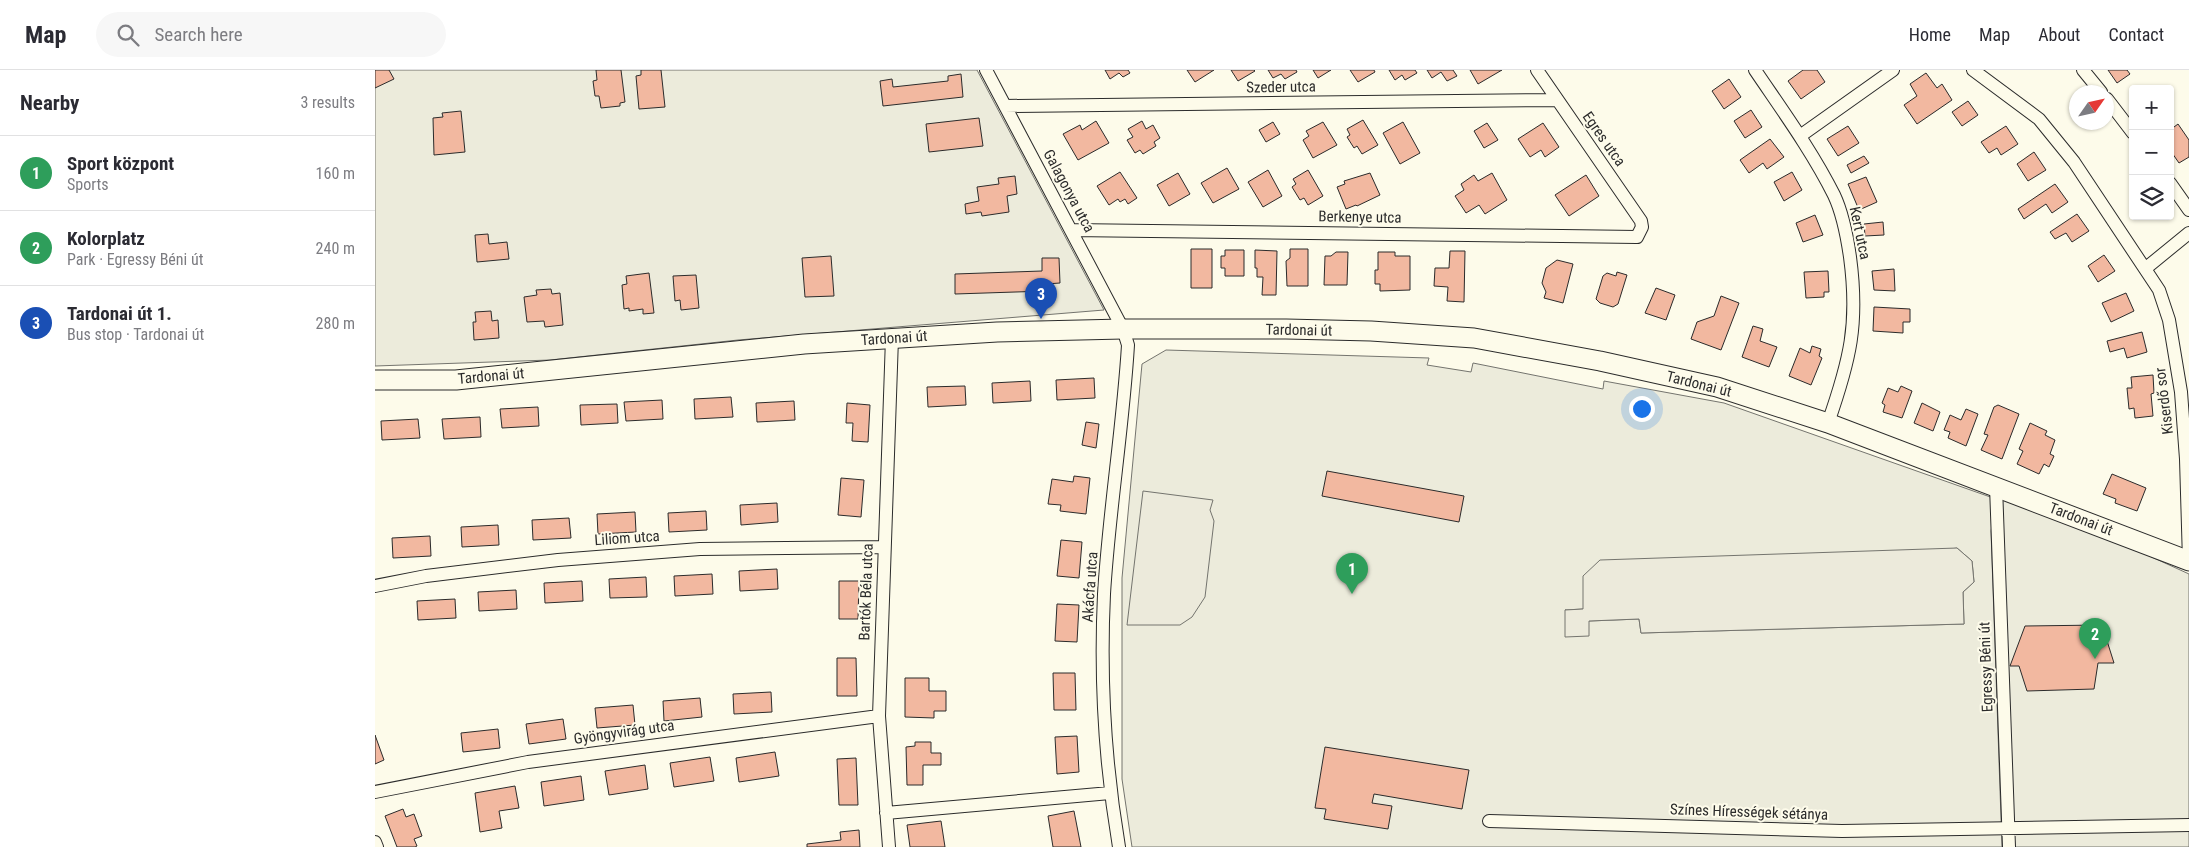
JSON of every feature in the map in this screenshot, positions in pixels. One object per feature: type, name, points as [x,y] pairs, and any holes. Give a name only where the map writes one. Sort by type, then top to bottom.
[{"type":"street","name":"Galagonya utca","points":[[986,70],[1123,329]]},
{"type":"street","name":"Egres utca","points":[[1537,70],[1641,221],[1642,227]]},
{"type":"street","name":"Kert utca","points":[[1755,70],[1799,136],[1834,196],[1845,228],[1855,291],[1854,325],[1846,368],[1828,423]]},
{"type":"street","points":[[1799,136],[1893,70]]},
{"type":"street","name":"Kiserdő sor","points":[[1973,70],[2039,119],[2074,162],[2159,290],[2169,320],[2181,392],[2186,459],[2189,561]]},
{"type":"street","points":[[2083,70],[2095,85]]},
{"type":"street","name":"Szeder utca","points":[[1005,106],[1557,100]]},
{"type":"street","points":[[2114,108],[2131,130]]},
{"type":"street","points":[[2174,189],[2189,210]]},
{"type":"street","name":"Berkenye utca","points":[[1071,230],[1637,236],[1642,227]]},
{"type":"street","points":[[2145,268],[2189,234]]},
{"type":"street","name":"Tardonai út","points":[[375,380],[456,380],[804,344],[997,332],[1123,329],[1371,330],[1474,338],[1600,361],[1713,385],[1828,423],[2189,561]]},
{"type":"street","name":"Akácfa utca","points":[[1119,847],[1110,793],[1104,706],[1103,619],[1127,360],[1128,345],[1123,329]]},
{"type":"street","name":"Bartók Béla utca","points":[[889,847],[879,716],[883,547],[892,338]]},
{"type":"street","name":"Egressy Béni út","points":[[1996,486],[2009,847]]},
{"type":"street","name":"Liliom utca","points":[[375,586],[426,576],[558,560],[700,549],[883,547]]},
{"type":"street","name":"Gyöngyvirág utca","points":[[375,792],[528,762],[879,716]]},
{"type":"street","points":[[886,813],[1110,793]]},
{"type":"street","name":"Színes Hírességek sétánya","points":[[1489,821],[1842,831],[2189,825]]},
{"type":"street","points":[[375,842],[377,847]]},
{"type":"shaded area","points":[[375,70],[977,70],[1104,310],[738,340],[550,360],[375,366]]},
{"type":"shaded area","points":[[1166,350],[1429,358],[1427,365],[1471,372],[1473,363],[1603,389],[1604,381],[1724,403],[1996,499],[1996,486],[2189,574],[2189,847],[2015,847],[2003,690],[1996,503],[1991,531],[2002,847],[1132,847],[1122,779],[1122,578],[1142,364]],"holes":[[[1957,548],[1972,561],[1974,582],[1963,592],[1964,624],[1641,633],[1639,619],[1589,621],[1565,610],[1583,609]]]},
{"type":"shaded area","points":[[1143,491],[1213,500],[1210,510],[1214,521],[1205,597],[1192,617],[1180,625],[1127,625]]},
{"type":"shaded area","points":[[1957,548],[1972,561],[1974,582],[1963,592],[1964,624],[1641,633],[1639,619],[1589,621],[1589,636],[1565,637],[1565,610],[1583,609],[1583,576],[1600,560]]},
{"type":"building","points":[[375,70],[389,70],[394,79],[375,88]]},
{"type":"building","points":[[596,70],[621,70],[625,102],[620,103],[620,106],[601,108],[599,96],[595,96],[593,81],[597,80]]},
{"type":"building","points":[[641,70],[661,70],[665,107],[639,109],[636,76],[641,75]]},
{"type":"building","points":[[1105,70],[1128,70],[1130,73],[1123,77],[1119,73],[1110,79]]},
{"type":"building","points":[[1187,70],[1214,70],[1195,82]]},
{"type":"building","points":[[1231,70],[1254,70],[1255,71],[1238,81]]},
{"type":"building","points":[[1268,70],[1296,70],[1297,72],[1285,79],[1281,74],[1273,78]]},
{"type":"building","points":[[1313,70],[1331,70],[1318,78]]},
{"type":"building","points":[[1350,70],[1374,70],[1375,72],[1358,82]]},
{"type":"building","points":[[1389,70],[1415,70],[1417,73],[1405,80],[1402,75],[1395,80]]},
{"type":"building","points":[[1427,70],[1453,70],[1457,76],[1447,81],[1441,72],[1432,78]]},
{"type":"building","points":[[1470,70],[1502,70],[1478,84]]},
{"type":"building","points":[[1803,70],[1817,70],[1825,82],[1801,99],[1788,81]]},
{"type":"building","points":[[2108,70],[2127,70],[2130,74],[2117,83]]},
{"type":"building","points":[[1926,73],[1937,88],[1942,84],[1952,100],[1917,124],[1904,105],[1917,96],[1910,84]]},
{"type":"building","points":[[961,74],[963,97],[883,106],[880,81],[892,79],[893,87],[948,81],[948,76]]},
{"type":"building","points":[[1729,79],[1741,97],[1724,109],[1712,91]]},
{"type":"building","points":[[1968,101],[1978,115],[1962,126],[1952,112]]},
{"type":"building","points":[[1751,110],[1762,127],[1745,138],[1734,121]]},
{"type":"building","points":[[461,111],[465,152],[434,155],[433,118],[443,117],[442,113]]},
{"type":"building","points":[[979,118],[983,146],[929,152],[926,124]]},
{"type":"building","points":[[1363,120],[1378,145],[1362,154],[1357,146],[1354,148],[1347,137],[1350,135],[1347,129]]},
{"type":"building","points":[[1096,121],[1109,143],[1078,160],[1063,134],[1080,125],[1082,130]]},
{"type":"building","points":[[1142,121],[1146,129],[1153,125],[1160,138],[1154,142],[1156,146],[1143,154],[1140,150],[1135,153],[1127,140],[1133,137],[1128,129]]},
{"type":"building","points":[[1273,122],[1280,134],[1266,142],[1259,130]]},
{"type":"building","points":[[1323,122],[1337,145],[1313,158],[1303,140],[1309,136],[1306,131]]},
{"type":"building","points":[[1403,122],[1420,153],[1400,164],[1383,133]]},
{"type":"building","points":[[1487,123],[1498,140],[1484,148],[1474,131]]},
{"type":"building","points":[[1543,123],[1559,147],[1545,157],[1541,150],[1530,157],[1518,139]]},
{"type":"building","points":[[2178,124],[2189,140],[2189,157],[2179,163],[2174,156],[2174,127]]},
{"type":"building","points":[[1848,126],[1859,143],[1838,156],[1827,139]]},
{"type":"building","points":[[2006,126],[2018,144],[2001,155],[1997,148],[1989,153],[1981,142]]},
{"type":"building","points":[[1770,139],[1784,157],[1767,169],[1763,163],[1749,173],[1740,160]]},
{"type":"building","points":[[2034,152],[2046,170],[2028,181],[2017,164]]},
{"type":"building","points":[[1864,156],[1869,163],[1851,173],[1847,165]]},
{"type":"building","points":[[1227,168],[1239,189],[1213,203],[1201,183]]},
{"type":"building","points":[[1268,170],[1282,196],[1263,207],[1248,182]]},
{"type":"building","points":[[1308,170],[1323,196],[1308,205],[1304,198],[1300,200],[1292,187],[1296,184],[1293,179]]},
{"type":"building","points":[[1120,172],[1137,198],[1128,204],[1125,199],[1120,202],[1118,199],[1109,205],[1097,186]]},
{"type":"building","points":[[1792,172],[1802,190],[1784,201],[1774,182]]},
{"type":"building","points":[[1178,173],[1190,194],[1169,206],[1157,185]]},
{"type":"building","points":[[1370,173],[1380,195],[1346,209],[1337,187],[1345,184],[1344,181]]},
{"type":"building","points":[[1492,173],[1507,200],[1485,214],[1479,205],[1466,213],[1455,196],[1464,190],[1461,184],[1474,175],[1478,181]]},
{"type":"building","points":[[1586,175],[1599,196],[1569,216],[1555,195]]},
{"type":"building","points":[[1015,176],[1017,194],[1007,196],[1009,212],[982,216],[981,212],[966,214],[965,204],[979,201],[977,187],[999,184],[998,178]]},
{"type":"building","points":[[1866,177],[1877,202],[1859,210],[1848,184]]},
{"type":"building","points":[[2055,184],[2068,202],[2052,213],[2046,204],[2024,219],[2018,209]]},
{"type":"building","points":[[2077,214],[2089,231],[2072,242],[2066,233],[2055,239],[2050,232]]},
{"type":"building","points":[[1815,215],[1823,235],[1803,242],[1796,223]]},
{"type":"building","points":[[1883,222],[1884,235],[1865,236],[1864,224]]},
{"type":"building","points":[[488,234],[489,244],[507,242],[509,259],[477,262],[475,235]]},
{"type":"building","points":[[1191,249],[1212,249],[1212,288],[1191,288]]},
{"type":"building","points":[[1290,249],[1308,249],[1308,286],[1287,286],[1286,261],[1290,258]]},
{"type":"building","points":[[1225,250],[1244,250],[1244,276],[1225,276],[1225,268],[1221,268],[1221,256],[1225,256]]},
{"type":"building","points":[[1255,250],[1277,251],[1276,295],[1262,295],[1263,277],[1257,277]]},
{"type":"building","points":[[1450,251],[1465,251],[1464,302],[1447,301],[1448,287],[1434,286],[1435,268],[1449,268]]},
{"type":"building","points":[[1336,252],[1348,252],[1347,285],[1324,285],[1325,256],[1331,256]]},
{"type":"building","points":[[1378,252],[1395,252],[1395,256],[1410,256],[1410,290],[1380,291],[1380,284],[1375,284],[1375,270],[1378,270]]},
{"type":"building","points":[[2104,255],[2115,271],[2098,282],[2088,266]]},
{"type":"building","points":[[831,256],[834,296],[805,297],[802,258]]},
{"type":"building","points":[[1042,258],[1059,258],[1060,283],[1046,284],[1046,291],[955,294],[955,274],[1042,271]]},
{"type":"building","points":[[1557,260],[1573,264],[1563,303],[1544,298],[1546,292],[1542,283],[1546,268]]},
{"type":"building","points":[[1894,269],[1895,291],[1874,290],[1872,271]]},
{"type":"building","points":[[1828,271],[1829,292],[1824,292],[1824,297],[1806,298],[1804,272]]},
{"type":"building","points":[[1617,272],[1627,275],[1618,304],[1613,307],[1600,303],[1596,299],[1603,276],[1607,273],[1616,276]]},
{"type":"building","points":[[649,273],[654,313],[643,314],[643,309],[629,311],[629,308],[624,309],[622,285],[627,284],[626,276]]},
{"type":"building","points":[[696,275],[699,308],[681,310],[680,300],[675,301],[673,276]]},
{"type":"building","points":[[1656,288],[1675,295],[1666,320],[1645,313]]},
{"type":"building","points":[[551,289],[552,294],[560,293],[563,325],[545,327],[544,321],[527,322],[524,297],[537,295],[536,290]]},
{"type":"building","points":[[2126,293],[2134,311],[2111,322],[2102,303]]},
{"type":"building","points":[[1721,296],[1739,303],[1721,350],[1691,339],[1697,322],[1714,316]]},
{"type":"building","points":[[1874,307],[1910,309],[1910,322],[1903,322],[1903,333],[1873,331]]},
{"type":"building","points":[[491,311],[492,321],[498,320],[499,338],[474,340],[473,322],[476,322],[475,312]]},
{"type":"building","points":[[1753,326],[1763,329],[1760,341],[1777,347],[1769,367],[1742,357]]},
{"type":"building","points":[[2142,332],[2147,352],[2127,358],[2124,348],[2110,352],[2107,341]]},
{"type":"building","points":[[1812,346],[1821,349],[1819,356],[1822,358],[1811,385],[1789,376],[1800,348],[1810,353]]},
{"type":"building","points":[[2153,375],[2154,393],[2151,394],[2153,416],[2135,418],[2134,408],[2129,409],[2127,388],[2132,388],[2131,377]]},
{"type":"building","points":[[1094,378],[1095,398],[1057,400],[1056,380]]},
{"type":"building","points":[[1030,381],[1031,401],[993,403],[992,383]]},
{"type":"building","points":[[965,386],[966,405],[928,407],[927,387]]},
{"type":"building","points":[[1901,386],[1912,391],[1902,418],[1883,412],[1885,405],[1882,403],[1888,388],[1898,392]]},
{"type":"building","points":[[731,397],[733,417],[695,419],[694,399]]},
{"type":"building","points":[[662,400],[663,419],[626,421],[624,402]]},
{"type":"building","points":[[794,401],[795,420],[757,422],[756,403]]},
{"type":"building","points":[[847,403],[870,405],[868,442],[852,441],[853,423],[846,423]]},
{"type":"building","points":[[1922,403],[1940,412],[1933,431],[1914,423]]},
{"type":"building","points":[[617,404],[618,423],[581,425],[580,405]]},
{"type":"building","points":[[1998,405],[2019,414],[2002,459],[1981,450],[1988,435],[1984,434],[1994,407]]},
{"type":"building","points":[[538,407],[539,426],[502,428],[500,409]]},
{"type":"building","points":[[1966,409],[1978,414],[1966,446],[1948,438],[1950,432],[1944,430],[1950,415],[1961,420]]},
{"type":"building","points":[[480,417],[481,437],[444,439],[442,419]]},
{"type":"building","points":[[418,419],[420,438],[382,440],[381,421]]},
{"type":"building","points":[[1086,422],[1099,424],[1096,448],[1082,445]]},
{"type":"building","points":[[2030,423],[2047,431],[2045,435],[2055,440],[2050,454],[2054,456],[2049,467],[2044,464],[2039,474],[2017,464],[2023,451],[2019,449]]},
{"type":"building","points":[[1327,471],[1464,496],[1459,522],[1322,496]]},
{"type":"building","points":[[2112,474],[2146,488],[2137,511],[2115,503],[2116,499],[2103,494]]},
{"type":"building","points":[[1074,476],[1090,478],[1086,514],[1060,511],[1061,505],[1048,504],[1052,479],[1073,482]]},
{"type":"building","points":[[841,478],[864,480],[861,517],[838,515]]},
{"type":"building","points":[[777,503],[778,522],[741,525],[740,505]]},
{"type":"building","points":[[706,511],[707,530],[669,532],[668,513]]},
{"type":"building","points":[[635,512],[636,532],[598,534],[597,514]]},
{"type":"building","points":[[569,518],[571,538],[533,540],[532,520]]},
{"type":"building","points":[[498,525],[499,545],[462,547],[461,527]]},
{"type":"building","points":[[430,536],[431,556],[393,558],[392,538]]},
{"type":"building","points":[[1061,540],[1082,542],[1079,578],[1057,576]]},
{"type":"building","points":[[777,569],[778,589],[740,591],[739,571]]},
{"type":"building","points":[[712,574],[713,594],[675,596],[674,576]]},
{"type":"building","points":[[646,577],[647,597],[610,598],[609,579]]},
{"type":"building","points":[[582,581],[583,601],[545,603],[544,583]]},
{"type":"building","points":[[839,581],[859,581],[858,619],[839,619]]},
{"type":"building","points":[[516,590],[517,609],[479,611],[478,592]]},
{"type":"building","points":[[455,599],[456,618],[418,620],[417,601]]},
{"type":"building","points":[[1057,604],[1079,605],[1077,642],[1055,641]]},
{"type":"building","points":[[2102,625],[2114,663],[2098,663],[2094,689],[2027,691],[2019,666],[2010,666],[2025,626]]},
{"type":"building","points":[[837,658],[856,658],[857,696],[837,696]]},
{"type":"building","points":[[1053,673],[1075,673],[1076,710],[1054,710]]},
{"type":"building","points":[[905,678],[929,678],[929,691],[946,691],[946,711],[934,711],[934,718],[905,717]]},
{"type":"building","points":[[771,692],[772,712],[734,714],[733,694]]},
{"type":"building","points":[[700,698],[702,717],[664,721],[663,701]]},
{"type":"building","points":[[633,705],[635,725],[597,728],[595,708]]},
{"type":"building","points":[[563,719],[566,739],[529,744],[526,724]]},
{"type":"building","points":[[498,729],[500,748],[463,752],[461,733]]},
{"type":"building","points":[[375,735],[384,760],[375,764]]},
{"type":"building","points":[[1077,736],[1079,772],[1057,774],[1055,737]]},
{"type":"building","points":[[915,742],[931,742],[931,753],[941,753],[941,765],[923,765],[923,785],[907,785],[906,747],[915,746]]},
{"type":"building","points":[[1325,747],[1469,770],[1462,809],[1374,794],[1372,803],[1392,806],[1388,829],[1324,819],[1326,809],[1315,808]]},
{"type":"building","points":[[775,752],[779,776],[739,782],[736,758]]},
{"type":"building","points":[[710,757],[714,781],[674,787],[670,763]]},
{"type":"building","points":[[856,758],[858,805],[839,805],[837,759]]},
{"type":"building","points":[[645,765],[648,789],[609,795],[605,771]]},
{"type":"building","points":[[581,776],[584,800],[544,806],[541,782]]},
{"type":"building","points":[[515,786],[519,808],[499,811],[502,828],[480,832],[475,793]]},
{"type":"building","points":[[403,809],[406,817],[414,814],[422,836],[414,839],[417,846],[415,847],[397,847],[385,816]]},
{"type":"building","points":[[1074,811],[1081,847],[1053,847],[1048,816]]},
{"type":"building","points":[[941,821],[945,847],[910,847],[907,825]]},
{"type":"building","points":[[859,830],[860,847],[807,847],[807,844],[841,840],[840,832]]},
{"type":"place","name":"Tardonai út 1.","points":[[1041,319]]},
{"type":"place","name":"Sport központ","points":[[1352,594]]},
{"type":"place","name":"Kolorplatz","points":[[2095,659]]}]
